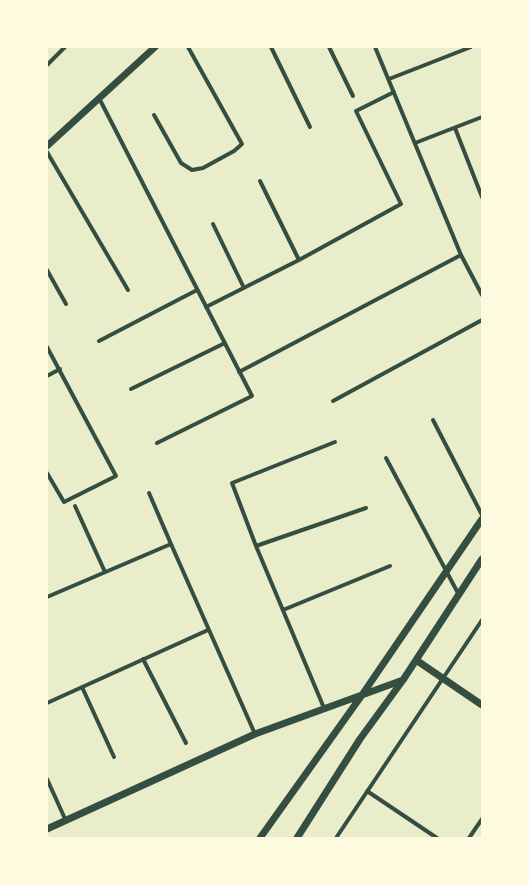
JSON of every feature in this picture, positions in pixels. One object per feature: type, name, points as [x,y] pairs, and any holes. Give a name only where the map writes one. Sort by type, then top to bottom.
[{"type":"street","points":[[47,65],[65,47]]},
{"type":"street","points":[[47,146],[98,98],[156,47]]},
{"type":"street","points":[[154,115],[181,163],[192,170],[203,168],[234,151],[242,144],[188,47]]},
{"type":"street","points":[[271,47],[310,127]]},
{"type":"street","points":[[330,47],[353,96]]},
{"type":"street","points":[[375,47],[461,255],[482,295]]},
{"type":"street","points":[[389,79],[470,47]]},
{"type":"street","points":[[206,307],[299,260],[401,204],[356,111],[394,92]]},
{"type":"street","points":[[98,98],[252,396],[157,443]]},
{"type":"street","points":[[415,143],[482,117]]},
{"type":"street","points":[[455,128],[482,197]]},
{"type":"street","points":[[47,152],[128,290]]},
{"type":"street","points":[[260,181],[299,260]]},
{"type":"street","points":[[213,224],[244,288]]},
{"type":"street","points":[[239,372],[461,255]]},
{"type":"street","points":[[47,270],[66,304]]},
{"type":"street","points":[[99,341],[197,290]]},
{"type":"street","points":[[334,401],[482,320]]},
{"type":"street","points":[[131,389],[225,343]]},
{"type":"street","points":[[47,347],[116,476],[64,502],[47,473]]},
{"type":"street","points":[[47,376],[60,369]]},
{"type":"street","points":[[433,420],[482,514]]},
{"type":"street","points":[[324,708],[256,546],[232,483],[335,442]]},
{"type":"street","points":[[386,458],[459,596]]},
{"type":"street","points":[[149,493],[255,734]]},
{"type":"street","points":[[75,506],[105,572]]},
{"type":"street","points":[[256,546],[366,508]]},
{"type":"street","points":[[260,838],[362,694],[482,519]]},
{"type":"street","points":[[47,597],[171,544]]},
{"type":"street","points":[[297,838],[360,739],[403,680],[482,559]]},
{"type":"street","points":[[283,610],[390,566]]},
{"type":"street","points":[[336,838],[482,620]]},
{"type":"street","points":[[47,703],[208,630]]},
{"type":"street","points":[[143,659],[186,743]]},
{"type":"street","points":[[416,660],[482,705]]},
{"type":"street","points":[[47,829],[255,734],[403,680]]},
{"type":"street","points":[[82,687],[114,757]]},
{"type":"street","points":[[47,779],[66,821]]},
{"type":"street","points":[[368,791],[437,838]]},
{"type":"street","points":[[469,838],[482,819]]}]
